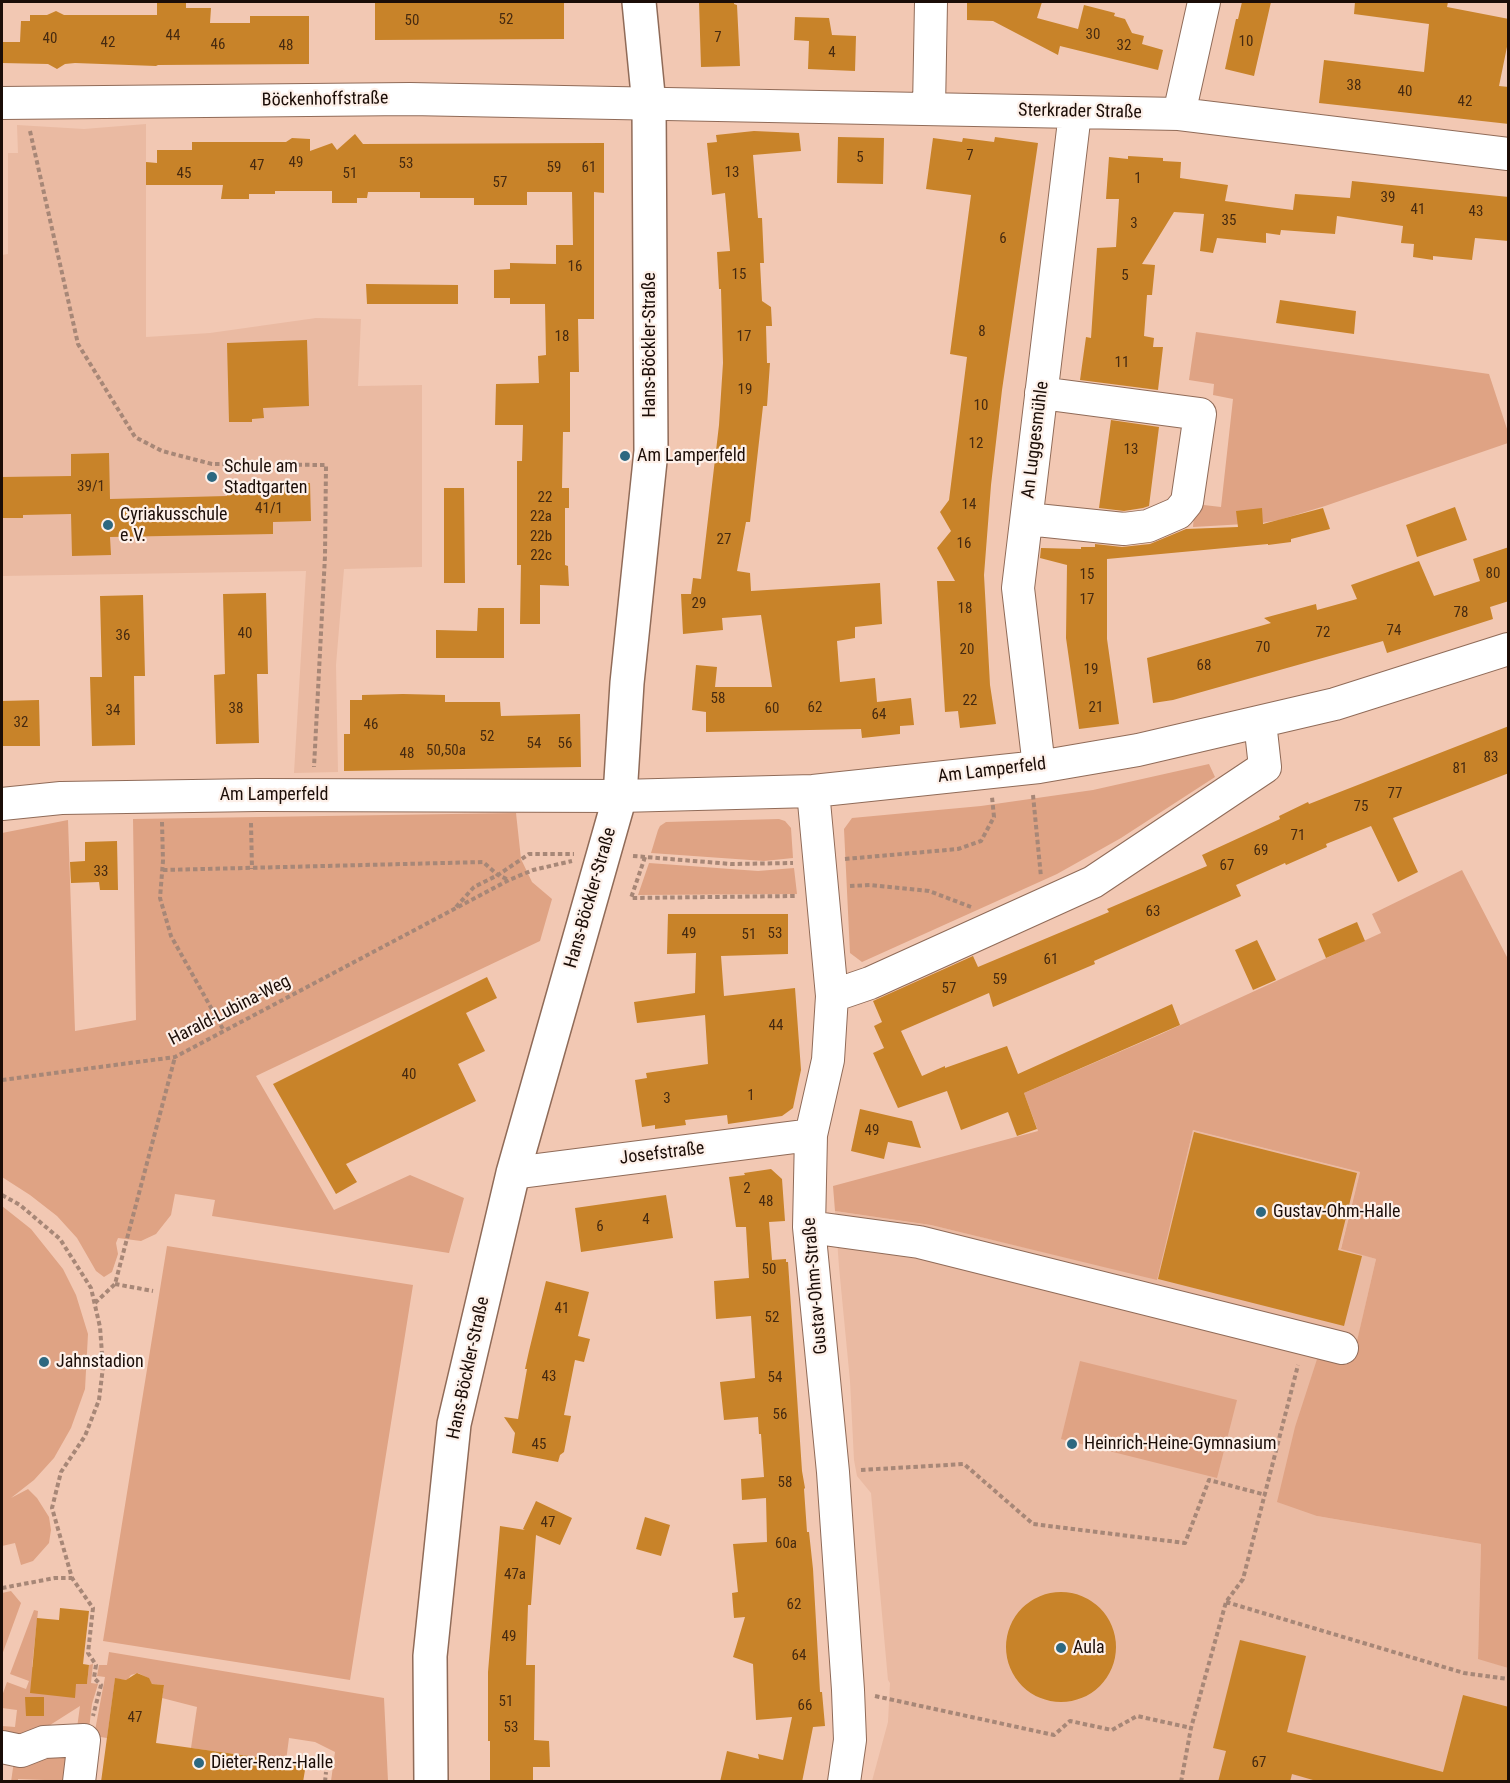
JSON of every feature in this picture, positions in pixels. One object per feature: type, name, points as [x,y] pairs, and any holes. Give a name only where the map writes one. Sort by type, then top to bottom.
[{"type":"main road","name":"Hans-Böckler-Straße","points":[[431,1782],[430,1656],[454,1424],[513,1173],[620,796],[628,671],[651,451],[649,105],[639,2]]},
{"type":"street","points":[[929,108],[931,2]]},
{"type":"street","points":[[1179,114],[1204,2]]},
{"type":"street","name":"Böckenhoffstraße","points":[[12,103],[410,99],[649,105]]},
{"type":"street","name":"Sterkrader Straße","points":[[649,105],[1179,114],[1509,154]]},
{"type":"street","name":"An Luggesmühle","points":[[1035,767],[1018,588],[1075,113]]},
{"type":"street","points":[[1027,519],[1124,529],[1148,526],[1178,513],[1186,502],[1200,414],[1041,393]]},
{"type":"street","name":"Am Lamperfeld","points":[[2,804],[61,798],[161,796],[620,796],[813,792],[1035,767],[1138,750],[1335,704],[1509,649]]},
{"type":"street","points":[[832,996],[870,984],[1093,882],[1265,767],[1260,722]]},
{"type":"street","name":"Gustav-Ohm-Straße","points":[[813,792],[832,996],[828,1060],[811,1135],[809,1227],[833,1472],[848,1690],[850,1740],[844,1782]]},
{"type":"street","name":"Josefstraße","points":[[513,1173],[811,1135]]},
{"type":"street","points":[[809,1227],[919,1242],[1342,1348]]},
{"type":"street","points":[[2,1747],[21,1751],[44,1742],[84,1740],[79,1782]]},
{"type":"path","points":[[12,103],[78,344],[135,437],[162,450],[212,464],[326,465],[325,556],[312,795]]},
{"type":"path","points":[[1035,767],[1043,904]]},
{"type":"path","points":[[250,795],[252,869]]},
{"type":"path","points":[[161,796],[163,870],[160,898],[171,936],[224,1031]]},
{"type":"path","name":"Harald-Lubina-Weg","points":[[453,910],[474,887],[498,875],[529,854],[602,854]]},
{"type":"path","name":"Harald-Lubina-Weg","points":[[2,1080],[175,1057],[509,880],[533,870],[602,854]]},
{"type":"path","points":[[645,857],[631,898],[823,892],[870,885],[929,891],[963,903],[1002,924]]},
{"type":"path","points":[[163,870],[483,862],[498,875],[509,880]]},
{"type":"path","points":[[95,1303],[115,1284],[175,1057]]},
{"type":"path","points":[[2,1195],[20,1205],[60,1239],[91,1288],[100,1327],[103,1367],[99,1400],[84,1436],[61,1472],[52,1508],[72,1578],[93,1608],[88,1653],[96,1665],[94,1677],[101,1685],[100,1694]]},
{"type":"path","points":[[115,1284],[153,1291]]},
{"type":"path","points":[[1181,1782],[1191,1728],[1226,1602],[1243,1579],[1305,1339]]},
{"type":"path","points":[[833,1472],[964,1464],[1033,1524],[1185,1543],[1209,1480],[1266,1495]]},
{"type":"path","points":[[2,1588],[55,1578],[72,1578]]},
{"type":"path","points":[[1226,1602],[1464,1673],[1509,1679]]},
{"type":"path","points":[[848,1690],[1054,1735],[1070,1721],[1112,1730],[1137,1716],[1191,1728]]},
{"type":"path","points":[[325,1782],[326,1772]]},
{"type":"shaded area","name":"Schule am Stadtgarten","points":[[146,124],[146,337],[210,333],[316,318],[361,319],[358,386],[422,385],[422,567],[344,569],[336,665],[338,772],[294,773],[306,571],[2,576],[2,255],[8,254],[8,153],[18,153],[17,125],[84,129]]},
{"type":"shaded area","points":[[1196,332],[1489,374],[1508,432],[1508,443],[1279,520],[1193,527],[1195,504],[1221,507],[1233,399],[1213,395],[1214,384],[1189,380]]},
{"type":"shaded area","points":[[1209,764],[1215,777],[1121,838],[1057,874],[862,962],[850,953],[844,829],[852,818],[981,806],[1093,790]]},
{"type":"shaded area","points":[[516,813],[521,859],[532,882],[552,899],[540,941],[256,1076],[334,1210],[410,1175],[464,1198],[449,1253],[212,1216],[215,1200],[175,1194],[171,1215],[156,1234],[141,1241],[118,1238],[116,1243],[118,1254],[112,1272],[104,1277],[96,1271],[77,1238],[57,1216],[2,1177],[2,833],[68,820],[75,1031],[136,1020],[133,819]]},
{"type":"shaded area","points":[[779,819],[785,821],[791,828],[793,858],[764,861],[651,853],[658,830],[666,822]]},
{"type":"shaded area","points":[[649,863],[758,871],[794,868],[797,894],[638,895]]},
{"type":"shaded area","points":[[1462,870],[1508,959],[1508,1668],[1478,1659],[1481,1544],[1317,1516],[1277,1502],[1295,1427],[1320,1350],[1353,1358],[1376,1259],[1341,1249],[1360,1172],[1193,1130],[1157,1280],[931,1225],[835,1211],[833,1186],[1038,1131],[1024,1093],[1161,1034],[1381,933],[1372,914]]},
{"type":"shaded area","name":"Heinrich-Heine-Gymnasium","points":[[1193,1130],[1360,1172],[1341,1248],[1376,1259],[1317,1516],[1481,1544],[1478,1658],[1508,1668],[1508,1781],[872,1781],[888,1722],[890,1683],[871,1493],[857,1476],[854,1460],[850,1381],[835,1211],[931,1225],[1157,1279]]},
{"type":"shaded area","name":"Jahnstadion","points":[[2,1206],[31,1229],[63,1269],[76,1295],[88,1334],[85,1389],[71,1428],[54,1458],[34,1480],[11,1498],[28,1489],[37,1498],[49,1517],[51,1530],[49,1543],[33,1561],[21,1565],[15,1543],[2,1546]]},
{"type":"shaded area","points":[[167,1246],[413,1285],[350,1680],[103,1641]]},
{"type":"shaded area","points":[[1080,1361],[1237,1400],[1217,1478],[1061,1439]]},
{"type":"shaded area","points":[[11,1591],[21,1603],[2,1655],[2,1593]]},
{"type":"shaded area","points":[[34,1610],[38,1611],[32,1667],[54,1669],[54,1681],[87,1684],[89,1665],[93,1664],[91,1683],[98,1684],[92,1704],[89,1729],[77,1728],[80,1706],[28,1739],[2,1735],[2,1726],[15,1727],[17,1710],[2,1708],[2,1696],[7,1682],[26,1689],[29,1681],[10,1674]]},
{"type":"shaded area","points":[[109,1652],[384,1698],[388,1781],[331,1781],[335,1752],[315,1742],[289,1738],[286,1761],[191,1748],[197,1707],[162,1698],[164,1685],[152,1684],[148,1678],[138,1673],[131,1675],[127,1680],[115,1679],[107,1738],[94,1736],[105,1677],[97,1676],[99,1665],[107,1665]]},
{"type":"shaded area","points":[[66,1754],[71,1781],[18,1779],[18,1781],[11,1782],[14,1761]]},
{"type":"building","points":[[157,2],[186,2],[186,8],[211,8],[210,23],[250,23],[250,16],[309,16],[309,64],[156,66],[75,63],[65,64],[57,69],[48,64],[2,63],[2,42],[20,42],[21,21],[30,21],[30,15],[47,15],[56,11],[64,15],[157,15]]},
{"type":"building","points":[[375,2],[564,2],[564,39],[375,40]]},
{"type":"building","points":[[699,2],[734,2],[737,5],[740,66],[701,67]]},
{"type":"building","points":[[967,2],[1042,2],[1037,18],[1078,29],[1084,5],[1115,13],[1114,16],[1125,19],[1132,33],[1144,36],[1142,44],[1163,50],[1158,70],[1060,46],[1058,55],[993,21],[967,20]]},
{"type":"building","points":[[1242,2],[1271,2],[1254,76],[1225,69]]},
{"type":"building","points":[[1355,2],[1448,2],[1447,7],[1509,19],[1509,37],[1499,86],[1509,87],[1509,124],[1319,103],[1324,60],[1424,72],[1429,24],[1354,14]]},
{"type":"building","points":[[795,17],[829,18],[832,35],[856,36],[855,71],[808,69],[809,41],[794,40]]},
{"type":"building","points":[[754,131],[799,133],[801,151],[753,155],[758,218],[762,218],[764,263],[760,263],[762,301],[771,307],[772,326],[766,326],[767,363],[770,363],[767,406],[763,406],[750,522],[746,522],[737,571],[750,573],[751,591],[880,583],[882,624],[855,627],[855,638],[837,641],[840,682],[875,678],[877,702],[911,698],[914,725],[900,726],[900,734],[862,738],[861,729],[706,732],[706,712],[692,710],[696,665],[717,667],[715,687],[772,687],[761,615],[722,618],[723,630],[683,634],[681,594],[691,594],[693,578],[701,579],[719,425],[723,363],[721,289],[719,289],[717,252],[730,251],[725,193],[712,195],[707,143],[717,142],[716,135]]},
{"type":"building","points":[[355,134],[363,144],[604,143],[604,193],[594,192],[594,319],[578,319],[579,372],[570,372],[570,432],[563,432],[562,488],[569,488],[569,508],[565,508],[565,565],[568,566],[569,586],[540,585],[540,624],[520,624],[521,565],[517,565],[517,461],[522,461],[523,425],[495,425],[496,384],[539,383],[538,356],[546,355],[545,304],[510,304],[510,298],[494,298],[494,270],[510,269],[510,263],[556,264],[556,245],[573,245],[572,192],[527,192],[527,205],[474,205],[474,198],[420,198],[420,192],[368,192],[367,198],[357,198],[357,203],[332,203],[332,191],[275,191],[275,194],[249,194],[249,199],[221,199],[223,185],[146,185],[146,162],[157,163],[157,150],[192,150],[192,142],[286,142],[292,138],[310,139],[310,151],[332,143],[337,150]]},
{"type":"building","points":[[838,137],[884,138],[883,184],[837,183]]},
{"type":"building","points":[[995,137],[1038,143],[1002,390],[984,575],[990,685],[996,724],[960,728],[958,711],[945,712],[937,581],[955,581],[937,548],[951,531],[940,512],[949,500],[967,357],[950,354],[971,195],[926,189],[933,138],[962,142],[963,138],[994,142]]},
{"type":"building","points":[[1128,156],[1163,158],[1163,161],[1181,162],[1180,178],[1228,185],[1225,201],[1293,210],[1295,194],[1350,198],[1352,181],[1509,197],[1509,241],[1475,238],[1472,260],[1433,256],[1433,260],[1413,257],[1414,244],[1401,243],[1403,226],[1337,216],[1335,234],[1281,230],[1280,235],[1266,233],[1266,243],[1217,238],[1213,253],[1200,251],[1204,214],[1174,212],[1142,264],[1155,265],[1152,295],[1147,295],[1144,336],[1154,338],[1153,347],[1163,347],[1158,390],[1080,380],[1086,337],[1091,338],[1097,248],[1116,247],[1119,199],[1106,199],[1109,157],[1128,159]]},
{"type":"building","points":[[366,284],[458,285],[458,304],[367,304]]},
{"type":"building","points":[[1280,300],[1356,311],[1354,334],[1276,323]]},
{"type":"building","points":[[307,340],[309,406],[263,408],[264,418],[252,419],[252,422],[229,422],[227,343]]},
{"type":"building","points":[[1111,420],[1159,427],[1149,506],[1124,511],[1099,508]]},
{"type":"building","points":[[109,453],[110,499],[227,496],[227,485],[310,483],[311,521],[273,522],[273,534],[110,537],[111,555],[72,556],[71,514],[2,518],[2,477],[71,476],[71,454]]},
{"type":"building","points":[[444,488],[464,488],[465,583],[444,583]]},
{"type":"building","points":[[1455,507],[1467,540],[1417,557],[1406,525]]},
{"type":"building","points":[[1262,508],[1263,524],[1323,508],[1330,529],[1291,539],[1291,542],[1107,559],[1107,639],[1119,724],[1079,729],[1066,638],[1067,565],[1040,558],[1041,548],[1081,549],[1081,547],[1095,547],[1095,544],[1122,547],[1150,544],[1186,529],[1238,527],[1236,511]]},
{"type":"building","points":[[1509,547],[1509,601],[1490,607],[1493,619],[1387,653],[1383,641],[1173,700],[1153,703],[1147,658],[1271,623],[1264,618],[1316,604],[1317,610],[1357,599],[1351,585],[1419,561],[1434,596],[1480,581],[1473,559]]},
{"type":"building","points":[[266,593],[268,674],[257,674],[259,743],[216,744],[214,675],[225,674],[223,594]]},
{"type":"building","points":[[143,595],[145,676],[134,676],[135,745],[92,746],[90,677],[102,677],[100,596]]},
{"type":"building","points":[[478,608],[504,608],[504,658],[436,658],[436,630],[477,631]]},
{"type":"building","points":[[362,695],[445,695],[445,702],[500,702],[501,716],[580,714],[581,767],[344,771],[344,734],[350,734],[350,700],[362,700]]},
{"type":"building","points":[[39,700],[40,746],[2,746],[2,701]]},
{"type":"building","points":[[1509,726],[1509,773],[1393,818],[1418,872],[1398,882],[1371,826],[1236,885],[1241,896],[1094,961],[1095,964],[993,1007],[989,993],[901,1031],[922,1076],[1007,1046],[1018,1074],[1172,1004],[1180,1025],[1024,1093],[1037,1129],[1017,1136],[1008,1112],[961,1130],[947,1091],[898,1108],[873,1053],[884,1048],[874,1026],[882,1022],[873,1001],[973,956],[978,967],[1109,912],[1107,909],[1207,866],[1202,855],[1280,819],[1279,816],[1308,802],[1309,804]]},
{"type":"building","points":[[117,841],[118,890],[100,890],[99,882],[71,883],[70,862],[85,861],[85,842]]},
{"type":"building","points":[[668,914],[788,914],[788,954],[721,956],[724,996],[795,988],[801,1070],[793,1108],[782,1116],[728,1124],[727,1115],[685,1120],[686,1125],[655,1129],[655,1125],[642,1127],[635,1080],[647,1078],[646,1073],[708,1064],[705,1015],[637,1023],[634,1002],[695,993],[696,953],[667,954]]},
{"type":"building","points":[[1357,922],[1365,941],[1326,958],[1318,939]]},
{"type":"building","points":[[1257,940],[1276,980],[1253,990],[1235,950]]},
{"type":"building","points":[[487,977],[497,998],[466,1013],[485,1051],[458,1064],[476,1101],[346,1164],[357,1182],[336,1194],[273,1084]]},
{"type":"building","points":[[860,1109],[912,1121],[921,1148],[888,1142],[884,1159],[851,1151]]},
{"type":"building","name":"Gustav-Ohm-Halle","points":[[1194,1132],[1357,1173],[1338,1250],[1362,1256],[1344,1326],[1158,1279]]},
{"type":"building","points":[[771,1169],[782,1179],[785,1221],[769,1222],[772,1260],[786,1259],[788,1262],[802,1471],[807,1532],[809,1532],[813,1569],[820,1692],[822,1692],[825,1726],[813,1727],[802,1782],[720,1782],[727,1751],[759,1759],[758,1754],[783,1760],[792,1717],[756,1720],[753,1664],[733,1657],[745,1617],[734,1618],[732,1593],[738,1592],[733,1544],[767,1542],[766,1498],[742,1500],[741,1479],[764,1477],[758,1417],[724,1420],[720,1382],[755,1378],[751,1316],[716,1319],[714,1281],[749,1278],[746,1227],[736,1227],[729,1177]]},
{"type":"building","points":[[666,1195],[673,1238],[581,1252],[575,1208]]},
{"type":"building","points":[[546,1281],[589,1292],[578,1336],[590,1339],[584,1362],[575,1360],[564,1415],[571,1416],[564,1452],[560,1455],[558,1462],[512,1453],[515,1433],[504,1417],[518,1419],[527,1369],[525,1369]]},
{"type":"building","points":[[536,1501],[572,1518],[560,1545],[536,1535],[531,1605],[528,1605],[526,1665],[535,1665],[534,1740],[549,1741],[550,1767],[533,1767],[533,1782],[490,1782],[488,1672],[500,1526],[525,1530],[523,1529]]},
{"type":"building","points":[[645,1517],[670,1525],[661,1556],[636,1549]]},
{"type":"building","name":"Aula","points":[[1061,1592],[1082,1596],[1100,1608],[1112,1626],[1116,1647],[1112,1668],[1100,1686],[1082,1698],[1061,1702],[1040,1698],[1022,1686],[1010,1668],[1006,1647],[1010,1626],[1022,1608],[1040,1596]]},
{"type":"building","points":[[60,1608],[89,1611],[83,1664],[89,1665],[87,1684],[76,1684],[75,1698],[30,1693],[37,1618],[59,1620]]},
{"type":"building","points":[[1240,1640],[1306,1656],[1287,1732],[1443,1772],[1463,1695],[1509,1707],[1509,1782],[1320,1782],[1292,1774],[1290,1782],[1218,1782],[1226,1751],[1213,1748]]},
{"type":"building","name":"Dieter-Renz-Halle","points":[[137,1673],[149,1678],[152,1684],[164,1685],[156,1743],[306,1764],[303,1782],[101,1782],[115,1678],[126,1680]]},
{"type":"building","points":[[25,1697],[44,1697],[44,1716],[26,1716]]},
{"type":"place","name":"Am Lamperfeld","points":[[625,456]]},
{"type":"place","name":"Schule am Stadtgarten","points":[[212,477]]},
{"type":"place","name":"Cyriakusschule e.V.","points":[[108,525]]},
{"type":"place","name":"Gustav-Ohm-Halle","points":[[1261,1212]]},
{"type":"place","name":"Jahnstadion","points":[[44,1362]]},
{"type":"place","name":"Heinrich-Heine-Gymnasium","points":[[1072,1444]]},
{"type":"place","name":"Aula","points":[[1061,1648]]},
{"type":"place","name":"Dieter-Renz-Halle","points":[[199,1763]]}]
